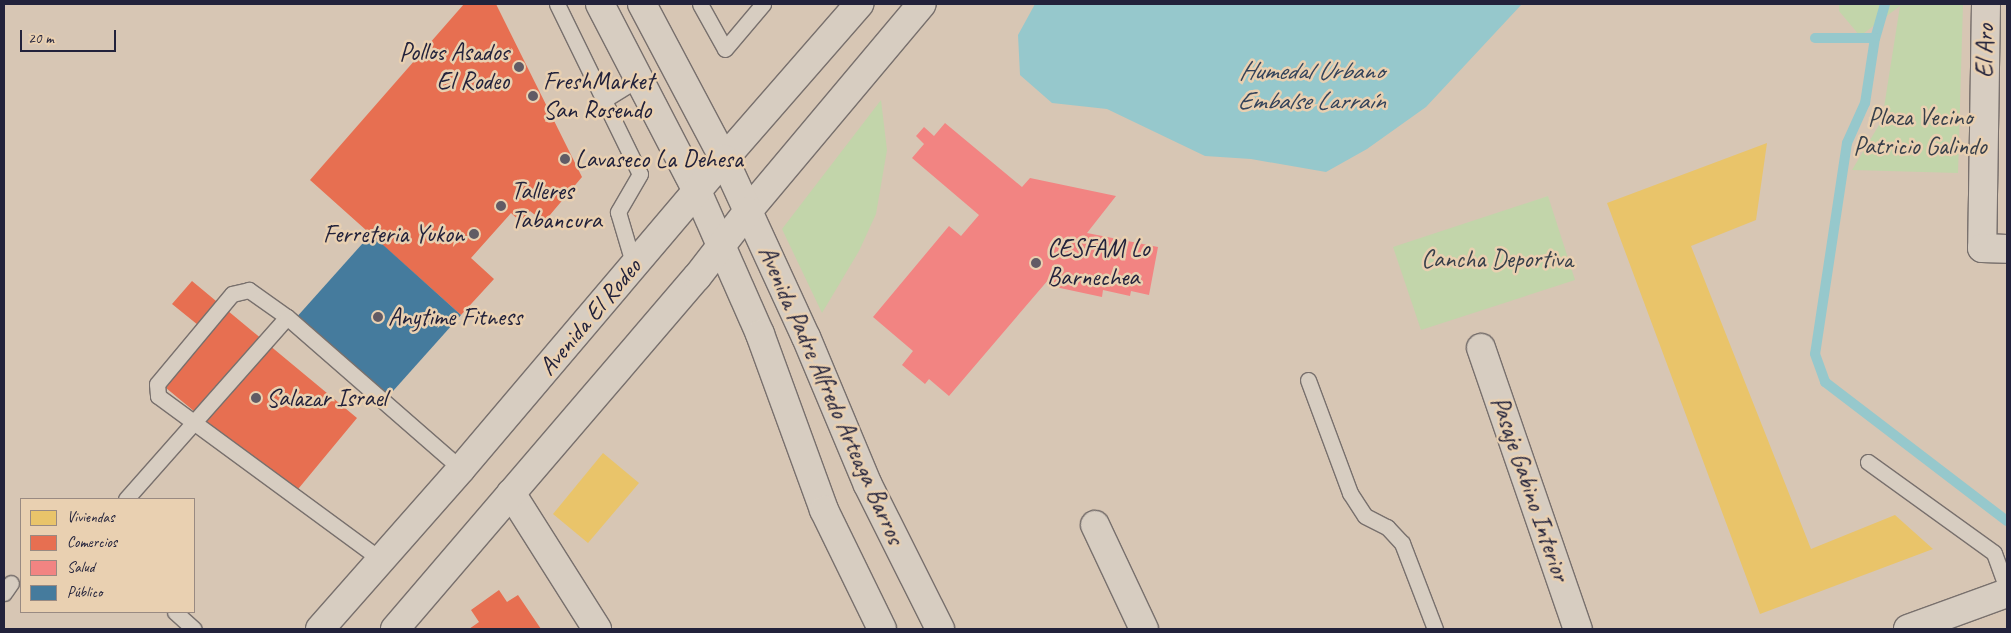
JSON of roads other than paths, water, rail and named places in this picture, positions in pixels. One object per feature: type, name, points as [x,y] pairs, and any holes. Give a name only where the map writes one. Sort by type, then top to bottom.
[{"type":"main road","name":"Avenida Padre Alfredo Arteaga Barros","points":[[600,4],[697,191],[722,244],[760,334],[824,510],[882,629]]},
{"type":"main road","name":"Avenida Padre Alfredo Arteaga Barros","points":[[642,4],[724,160],[868,485],[940,629]]},
{"type":"main road","name":"Avenida El Rodeo","points":[[320,629],[461,469],[859,4]]},
{"type":"main road","points":[[395,629],[722,244],[922,4]]},
{"type":"main road","name":"El Aro","points":[[1993,16],[1995,248]]},
{"type":"main road","name":"Pasaje Gabino Interior","points":[[1481,348],[1578,629]]},
{"type":"main road","points":[[512,493],[597,629]]},
{"type":"main road","points":[[1095,525],[1144,629]]},
{"type":"main road","points":[[1908,629],[2007,591]]},
{"type":"lane","points":[[557,4],[640,174],[618,212],[634,266]]},
{"type":"lane","points":[[700,4],[725,49],[763,4]]},
{"type":"lane","points":[[604,100],[638,79]]},
{"type":"lane","points":[[380,559],[158,396],[157,384],[232,294],[249,290],[287,317],[461,469]]},
{"type":"lane","points":[[127,498],[287,317]]},
{"type":"lane","points":[[1308,380],[1350,493],[1366,516],[1387,527],[1402,543],[1435,629]]},
{"type":"lane","points":[[1868,462],[1994,553],[2007,591]]},
{"type":"lane","points":[[176,613],[194,629]]},
{"type":"water","name":"Humedal Urbano Embalse Larraín","points":[[1035,4],[1522,4],[1426,107],[1367,149],[1326,172],[1251,159],[1205,156],[1107,109],[1052,103],[1020,75],[1018,35]]},
{"type":"waterway","points":[[1885,4],[1875,38],[1865,103],[1847,143],[1815,354],[1825,382],[2007,521]]},
{"type":"waterway","points":[[1815,38],[1875,38]]},
{"type":"place","name":"Pollos Asados El Rodeo","points":[[519,67]]},
{"type":"place","name":"FreshMarket San Rosendo","points":[[533,96]]},
{"type":"place","name":"Lavaseco La Dehesa","points":[[565,159]]},
{"type":"place","name":"Talleres Tabancura","points":[[501,206]]},
{"type":"place","name":"Ferreteria Yukon","points":[[474,234]]},
{"type":"place","name":"CESFAM Lo Barnechea","points":[[1036,263]]},
{"type":"place","name":"Anytime Fitness","points":[[378,317]]},
{"type":"place","name":"Salazar Israel","points":[[256,398]]},
{"type":"park label","name":"Plaza Vecino Patricio Galindo","points":[[1920,132]]},
{"type":"park label","name":"Cancha Deportiva","points":[[1497,259]]}]
